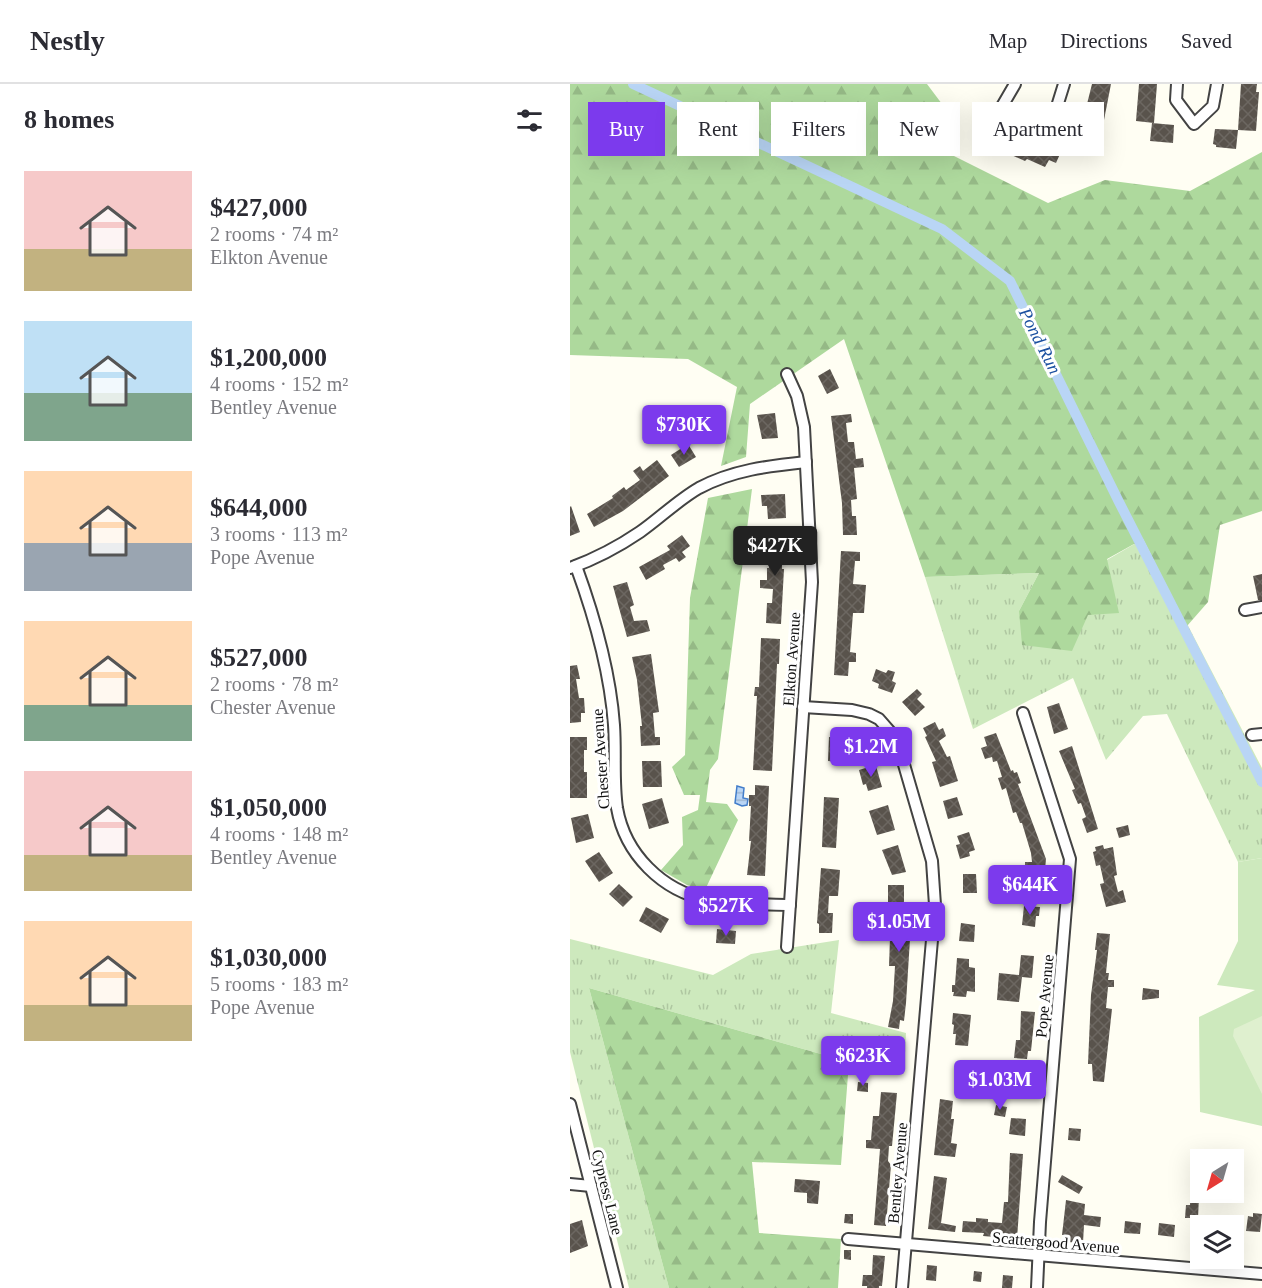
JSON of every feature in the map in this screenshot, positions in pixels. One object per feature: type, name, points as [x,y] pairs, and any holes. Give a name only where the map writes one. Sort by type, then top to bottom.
[{"type":"street","points":[[1015,84],[1001,108],[1050,129],[1064,84]]},
{"type":"street","points":[[1177,84],[1176,100],[1194,124],[1213,106],[1217,84]]},
{"type":"street","name":"Elkton Avenue","points":[[787,374],[801,410],[812,582],[787,947]]},
{"type":"street","points":[[573,567],[622,544],[683,498],[716,480],[753,468],[806,462]]},
{"type":"street","name":"Chester Avenue","points":[[573,567],[594,618],[606,663],[614,726],[616,800],[622,826],[629,842],[642,862],[660,879],[693,896],[710,900],[790,905]]},
{"type":"street","points":[[1245,610],[1262,607]]},
{"type":"street","name":"Bentley Avenue","points":[[803,707],[858,710],[879,719],[887,726],[898,744],[932,861],[935,905],[902,1288]]},
{"type":"street","name":"Pope Avenue","points":[[1023,713],[1070,859],[1040,1222],[1037,1288]]},
{"type":"street","name":"Cypress Lane","points":[[570,1104],[616,1288]]},
{"type":"street","points":[[570,1184],[591,1186]]},
{"type":"street","name":"Scattergood Avenue","points":[[848,1239],[1262,1274]]},
{"type":"green space","points":[[570,84],[927,84],[940,102],[878,102],[878,156],[954,156],[1048,203],[1105,180],[1190,191],[1262,152],[1262,511],[1220,525],[1208,602],[1187,626],[1143,539],[1107,559],[1119,613],[1088,615],[1072,651],[1022,645],[1019,611],[1039,573],[925,577],[844,339],[750,404],[746,457],[721,466],[737,387],[688,359],[570,355]]},
{"type":"green space","points":[[752,489],[718,759],[710,770],[706,802],[727,804],[738,820],[705,890],[687,885],[661,870],[683,845],[682,817],[698,810],[700,795],[684,795],[672,767],[685,755],[690,598],[708,498]]},
{"type":"green space","points":[[1143,539],[1262,768],[1262,858],[1238,862],[1167,714],[1143,716],[1106,760],[1073,678],[973,729],[925,577],[1039,573],[1019,611]]},
{"type":"green space","points":[[1262,858],[1262,1126],[1200,1112],[1199,1017],[1255,990],[1217,985],[1238,941],[1238,862]]},
{"type":"green space","points":[[570,939],[713,975],[751,954],[839,940],[831,1013],[906,1033],[904,1073],[849,1062],[589,988],[669,1288],[629,1288],[570,1052]]},
{"type":"green space","points":[[589,988],[849,1062],[841,1165],[752,1162],[759,1233],[841,1239],[838,1288],[669,1288]]},
{"type":"green space","points":[[1262,1016],[1262,1094],[1233,1036],[1234,1029]]},
{"type":"water","points":[[737,786],[744,788],[743,798],[748,799],[747,805],[742,806],[735,803]]},
{"type":"building","points":[[1092,84],[1111,84],[1104,120],[1104,102],[1088,102]]},
{"type":"building","points":[[1139,84],[1157,84],[1154,123],[1136,121]]},
{"type":"building","points":[[1241,84],[1257,84],[1256,92],[1259,92],[1256,131],[1238,130]]},
{"type":"building","points":[[1152,123],[1174,125],[1173,143],[1150,141]]},
{"type":"building","points":[[1215,129],[1238,130],[1236,149],[1216,147],[1213,144]]},
{"type":"building","points":[[1014,156],[1059,156],[1056,163],[1049,160],[1045,167],[1027,159],[1025,161]]},
{"type":"building","points":[[830,369],[839,388],[827,394],[818,376]]},
{"type":"building","points":[[775,413],[778,438],[762,439],[757,415]]},
{"type":"building","points":[[851,414],[852,422],[846,423],[848,442],[854,442],[856,459],[863,458],[864,467],[854,468],[857,499],[851,500],[852,516],[856,516],[857,535],[843,535],[842,503],[831,416]]},
{"type":"building","points":[[688,444],[696,457],[679,467],[671,455]]},
{"type":"building","points":[[657,460],[669,476],[623,511],[594,527],[587,514],[613,498],[612,496],[624,487],[626,490],[640,480],[633,471],[640,466],[643,471]]},
{"type":"building","points":[[785,494],[786,518],[768,519],[767,506],[762,506],[761,495]]},
{"type":"building","points":[[570,507],[580,532],[570,536]]},
{"type":"building","points":[[776,532],[787,532],[786,547],[782,547],[782,569],[784,569],[781,624],[766,623],[767,603],[772,603],[773,589],[760,588],[760,580],[767,580],[767,568],[769,568],[769,534],[776,535]]},
{"type":"building","points":[[682,535],[690,546],[682,552],[686,557],[679,562],[676,558],[663,565],[665,569],[646,580],[639,567],[670,550],[667,546]]},
{"type":"building","points":[[841,551],[860,552],[860,561],[855,561],[853,584],[866,585],[864,613],[853,613],[850,652],[856,653],[856,662],[849,662],[848,676],[834,675]]},
{"type":"building","points":[[1262,574],[1262,600],[1258,600],[1253,576]]},
{"type":"building","points":[[627,582],[634,605],[630,607],[634,621],[647,620],[650,631],[627,637],[613,586]]},
{"type":"building","points":[[761,638],[780,639],[772,771],[753,770],[757,696],[754,696],[755,687],[759,687]]},
{"type":"building","points":[[651,654],[659,712],[653,713],[655,737],[660,737],[660,745],[641,746],[640,726],[642,726],[632,657]]},
{"type":"building","points":[[577,665],[580,679],[576,679],[579,698],[584,698],[585,713],[581,713],[581,722],[570,723],[570,666]]},
{"type":"building","points":[[876,669],[886,673],[888,670],[895,672],[892,681],[896,683],[892,693],[878,688],[879,684],[872,681]]},
{"type":"building","points":[[917,689],[922,694],[917,699],[925,707],[915,716],[902,702]]},
{"type":"building","points":[[1059,703],[1068,729],[1054,734],[1047,707]]},
{"type":"building","points":[[935,722],[939,730],[943,728],[946,736],[939,741],[947,757],[950,756],[958,781],[940,787],[932,762],[936,761],[923,728]]},
{"type":"building","points":[[996,733],[1011,771],[1017,772],[1021,783],[1018,784],[1046,859],[1044,880],[1032,880],[1032,872],[1025,872],[1025,862],[1032,862],[1022,823],[1016,812],[1013,813],[1006,788],[1002,790],[998,778],[1002,777],[997,761],[993,762],[992,757],[985,759],[981,748],[987,746],[984,737]]},
{"type":"building","points":[[570,737],[587,737],[587,750],[584,750],[584,772],[587,772],[587,798],[570,798]]},
{"type":"building","points":[[829,737],[844,738],[843,760],[828,761]]},
{"type":"building","points":[[1072,746],[1098,829],[1087,833],[1082,819],[1086,817],[1081,803],[1078,804],[1072,790],[1075,789],[1059,751]]},
{"type":"building","points":[[642,761],[661,761],[662,787],[643,787]]},
{"type":"building","points":[[876,766],[882,787],[868,791],[866,784],[863,785],[859,770]]},
{"type":"building","points":[[755,785],[769,786],[765,876],[747,875],[751,841],[749,841],[751,806],[749,806],[749,795],[755,795]]},
{"type":"building","points":[[824,797],[839,798],[836,848],[822,847]]},
{"type":"building","points":[[957,797],[963,815],[948,819],[943,801]]},
{"type":"building","points":[[662,798],[669,823],[649,829],[642,804]]},
{"type":"building","points":[[888,805],[895,830],[877,835],[869,811]]},
{"type":"building","points":[[588,814],[594,838],[576,843],[571,818]]},
{"type":"building","points":[[1128,825],[1130,835],[1119,838],[1116,828]]},
{"type":"building","points":[[969,832],[975,850],[969,852],[970,856],[960,859],[956,845],[960,844],[957,836]]},
{"type":"building","points":[[898,845],[906,872],[892,875],[882,850]]},
{"type":"building","points":[[1103,845],[1104,849],[1113,847],[1117,875],[1114,876],[1118,892],[1123,890],[1126,902],[1106,907],[1100,884],[1104,883],[1100,865],[1096,866],[1093,852],[1096,851],[1095,847]]},
{"type":"building","points":[[599,852],[613,873],[599,882],[585,861]]},
{"type":"building","points":[[821,868],[840,870],[838,896],[829,896],[828,913],[833,913],[832,933],[819,933],[817,923]]},
{"type":"building","points":[[963,874],[976,874],[977,893],[963,893]]},
{"type":"building","points":[[619,884],[633,897],[623,907],[609,894]]},
{"type":"building","points":[[888,885],[904,885],[904,922],[911,923],[904,1021],[900,1020],[899,1029],[888,1027],[893,1001],[895,966],[889,966],[891,909],[888,909]]},
{"type":"building","points":[[1024,906],[1040,907],[1035,927],[1022,925]]},
{"type":"building","points":[[646,907],[669,919],[661,933],[639,921]]},
{"type":"building","points":[[961,923],[975,925],[974,942],[959,941]]},
{"type":"building","points":[[717,929],[736,931],[735,944],[716,943]]},
{"type":"building","points":[[1097,933],[1110,934],[1106,973],[1109,973],[1108,980],[1114,980],[1114,987],[1108,987],[1106,1008],[1112,1009],[1104,1082],[1093,1081],[1092,1064],[1088,1064]]},
{"type":"building","points":[[1021,955],[1034,956],[1032,978],[1022,977],[1019,1002],[997,1000],[999,973],[1019,975]]},
{"type":"building","points":[[957,958],[969,959],[969,967],[975,968],[975,992],[967,991],[966,997],[953,996],[954,992],[952,992],[952,985],[955,985]]},
{"type":"building","points":[[1143,988],[1159,990],[1159,998],[1142,1000]]},
{"type":"building","points":[[1021,1011],[1035,1012],[1031,1051],[1028,1051],[1027,1059],[1014,1058],[1016,1040],[1020,1040]]},
{"type":"building","points":[[953,1013],[971,1015],[968,1046],[955,1045]]},
{"type":"building","points":[[858,1082],[868,1083],[868,1092],[857,1091]]},
{"type":"building","points":[[881,1092],[897,1093],[892,1146],[889,1146],[888,1161],[891,1165],[886,1226],[874,1225],[880,1149],[866,1148],[866,1140],[871,1140],[873,1116],[879,1116]]},
{"type":"building","points":[[940,1099],[953,1101],[951,1119],[954,1119],[951,1143],[957,1144],[955,1157],[934,1155]]},
{"type":"building","points":[[996,1105],[1007,1107],[1005,1117],[994,1115]]},
{"type":"building","points":[[1011,1118],[1026,1119],[1025,1136],[1009,1134]]},
{"type":"building","points":[[1069,1128],[1081,1129],[1080,1141],[1068,1140]]},
{"type":"building","points":[[1010,1153],[1023,1154],[1017,1239],[962,1232],[963,1221],[976,1222],[976,1218],[1002,1223],[1004,1202],[1008,1202]]},
{"type":"building","points":[[1062,1175],[1083,1187],[1079,1194],[1058,1182]]},
{"type":"building","points":[[934,1176],[947,1178],[941,1223],[956,1226],[955,1232],[928,1229]]},
{"type":"building","points":[[795,1179],[820,1181],[818,1204],[807,1203],[807,1193],[794,1192]]},
{"type":"building","points":[[1066,1200],[1085,1204],[1084,1215],[1101,1217],[1100,1227],[1084,1225],[1083,1243],[1067,1242],[1067,1235],[1062,1235]]},
{"type":"building","points":[[1190,1203],[1199,1203],[1198,1215],[1190,1215],[1190,1218],[1185,1218],[1186,1205]]},
{"type":"building","points":[[1253,1213],[1262,1214],[1260,1232],[1246,1231],[1248,1216],[1253,1217]]},
{"type":"building","points":[[845,1214],[853,1214],[853,1224],[844,1223]]},
{"type":"building","points":[[582,1220],[588,1246],[570,1253],[570,1224]]},
{"type":"building","points":[[1125,1221],[1141,1223],[1140,1234],[1124,1233]]},
{"type":"building","points":[[1159,1223],[1175,1225],[1174,1237],[1158,1235]]},
{"type":"building","points":[[844,1250],[851,1250],[851,1260],[844,1259]]},
{"type":"building","points":[[873,1255],[885,1256],[882,1286],[867,1288],[867,1286],[862,1286],[863,1275],[872,1275]]},
{"type":"building","points":[[927,1265],[937,1266],[936,1281],[926,1280]]},
{"type":"building","points":[[974,1271],[982,1272],[981,1282],[973,1281]]},
{"type":"building","points":[[1003,1275],[1013,1276],[1012,1288],[1002,1288]]},
{"type":"waterway","name":"Pond Run","points":[[633,84],[942,229],[1010,281],[1119,502],[1262,782]]}]
